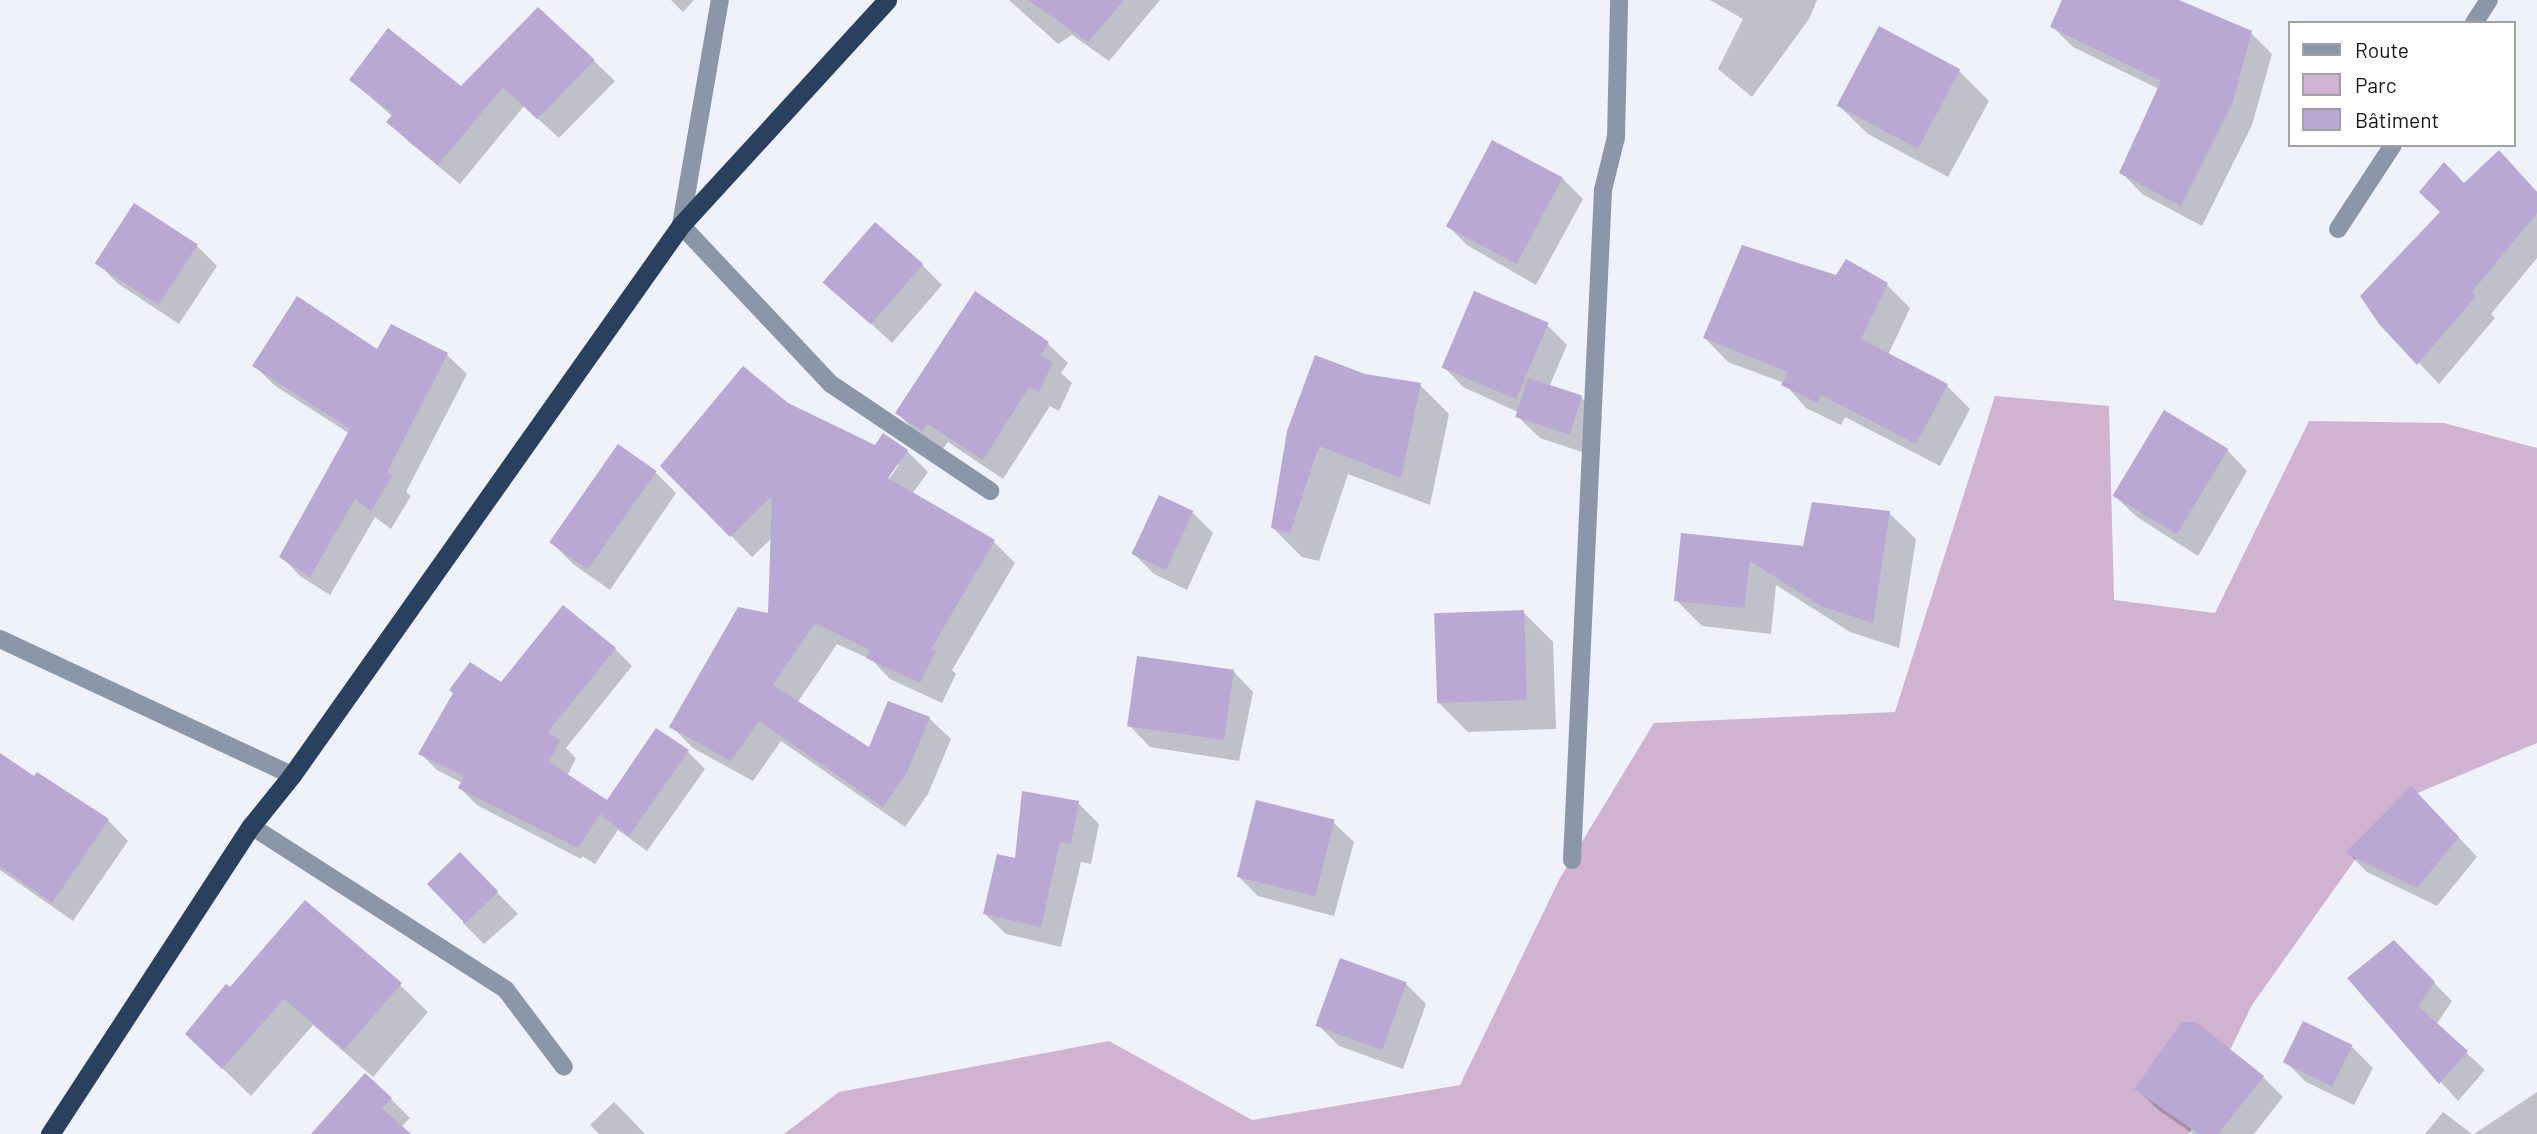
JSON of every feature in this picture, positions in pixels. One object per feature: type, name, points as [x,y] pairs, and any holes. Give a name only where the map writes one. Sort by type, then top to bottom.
[{"type":"highway","points":[[50,1134],[251,826],[292,775],[681,225],[887,0]]},
{"type":"street","points":[[720,0],[681,225],[831,384],[990,491]]},
{"type":"street","points":[[1572,860],[1603,190],[1616,137],[1619,0]]},
{"type":"street","points":[[2475,21],[2489,0]]},
{"type":"street","points":[[2338,229],[2392,147]]},
{"type":"street","points":[[0,639],[292,775]]},
{"type":"street","points":[[251,826],[506,990],[564,1067]]},
{"type":"green space","points":[[1995,396],[2109,406],[2114,600],[2215,613],[2309,421],[2444,423],[2537,448],[2537,743],[2396,802],[2252,1005],[2189,1134],[784,1134],[839,1092],[1109,1041],[1252,1120],[1460,1085],[1560,878],[1654,723],[1895,712]]},
{"type":"building","points":[[1028,0],[1124,0],[1088,42]]},
{"type":"building","points":[[2062,0],[2179,0],[2252,31],[2232,104],[2181,206],[2119,173],[2161,81],[2050,27]]},
{"type":"building","points":[[538,7],[595,60],[537,119],[503,87],[438,165],[386,122],[393,114],[349,80],[388,28],[461,86]]},
{"type":"building","points":[[1879,26],[1960,69],[1918,149],[1837,105]]},
{"type":"building","points":[[1492,140],[1563,178],[1517,264],[1446,227]]},
{"type":"building","points":[[2499,150],[2537,192],[2537,213],[2472,292],[2476,296],[2417,365],[2379,324],[2360,296],[2440,212],[2419,192],[2444,162],[2464,183]]},
{"type":"building","points":[[134,203],[198,244],[159,305],[95,263]]},
{"type":"building","points":[[875,222],[923,264],[871,324],[823,282]]},
{"type":"building","points":[[1742,245],[1836,275],[1846,259],[1888,283],[1861,339],[1948,384],[1916,444],[1821,395],[1817,403],[1781,385],[1788,372],[1703,338]]},
{"type":"building","points":[[975,291],[1049,342],[1040,356],[1053,362],[1039,392],[1029,387],[983,460],[928,424],[922,431],[895,413]]},
{"type":"building","points":[[1474,291],[1549,323],[1516,399],[1442,367]]},
{"type":"building","points":[[297,296],[377,349],[391,324],[448,353],[387,472],[393,475],[371,511],[355,499],[310,577],[279,557],[350,429],[252,366]]},
{"type":"building","points":[[1315,355],[1365,374],[1421,383],[1401,478],[1319,446],[1290,533],[1271,528],[1287,431]]},
{"type":"building","points":[[743,366],[788,403],[875,445],[883,433],[908,450],[888,478],[995,540],[931,649],[936,651],[920,683],[866,658],[870,650],[815,623],[773,685],[869,747],[888,701],[930,717],[907,772],[883,807],[759,721],[731,761],[669,727],[738,607],[768,613],[772,496],[730,537],[660,466]]},
{"type":"building","points":[[1528,378],[1582,396],[1570,435],[1515,417]]},
{"type":"building","points":[[2164,410],[2228,449],[2177,534],[2112,496]]},
{"type":"building","points":[[618,444],[657,471],[588,569],[549,542]]},
{"type":"building","points":[[1159,495],[1193,511],[1166,570],[1132,554]]},
{"type":"building","points":[[1812,502],[1890,511],[1873,623],[1821,606],[1750,561],[1744,608],[1674,601],[1681,533],[1803,546]]},
{"type":"building","points":[[563,605],[616,648],[547,733],[560,740],[549,762],[607,800],[656,728],[689,750],[629,836],[600,814],[578,848],[458,788],[464,776],[418,754],[453,693],[449,690],[470,662],[501,682]]},
{"type":"building","points":[[1524,610],[1527,700],[1437,703],[1434,613]]},
{"type":"building","points":[[1137,656],[1234,670],[1224,740],[1127,726]]},
{"type":"building","points":[[0,753],[34,776],[37,772],[109,819],[52,903],[0,866]]},
{"type":"building","points":[[2411,786],[2459,837],[2417,888],[2345,853]]},
{"type":"building","points":[[1022,791],[1079,801],[1071,844],[1060,842],[1041,927],[983,914],[997,854],[1015,858]]},
{"type":"building","points":[[1256,800],[1335,820],[1315,896],[1237,877]]},
{"type":"building","points":[[460,852],[498,892],[465,924],[427,884]]},
{"type":"building","points":[[305,900],[402,983],[344,1050],[284,999],[222,1069],[185,1034],[226,984],[230,987]]},
{"type":"building","points":[[2394,940],[2435,982],[2418,1006],[2468,1051],[2439,1084],[2347,978]]},
{"type":"building","points":[[1340,958],[1407,982],[1382,1050],[1315,1026]]},
{"type":"building","points":[[2303,1021],[2352,1045],[2332,1086],[2283,1062]]},
{"type":"building","points":[[2182,1022],[2196,1022],[2264,1076],[2218,1134],[2199,1134],[2134,1089]]},
{"type":"building","points":[[365,1073],[392,1098],[382,1108],[411,1134],[311,1134]]}]
